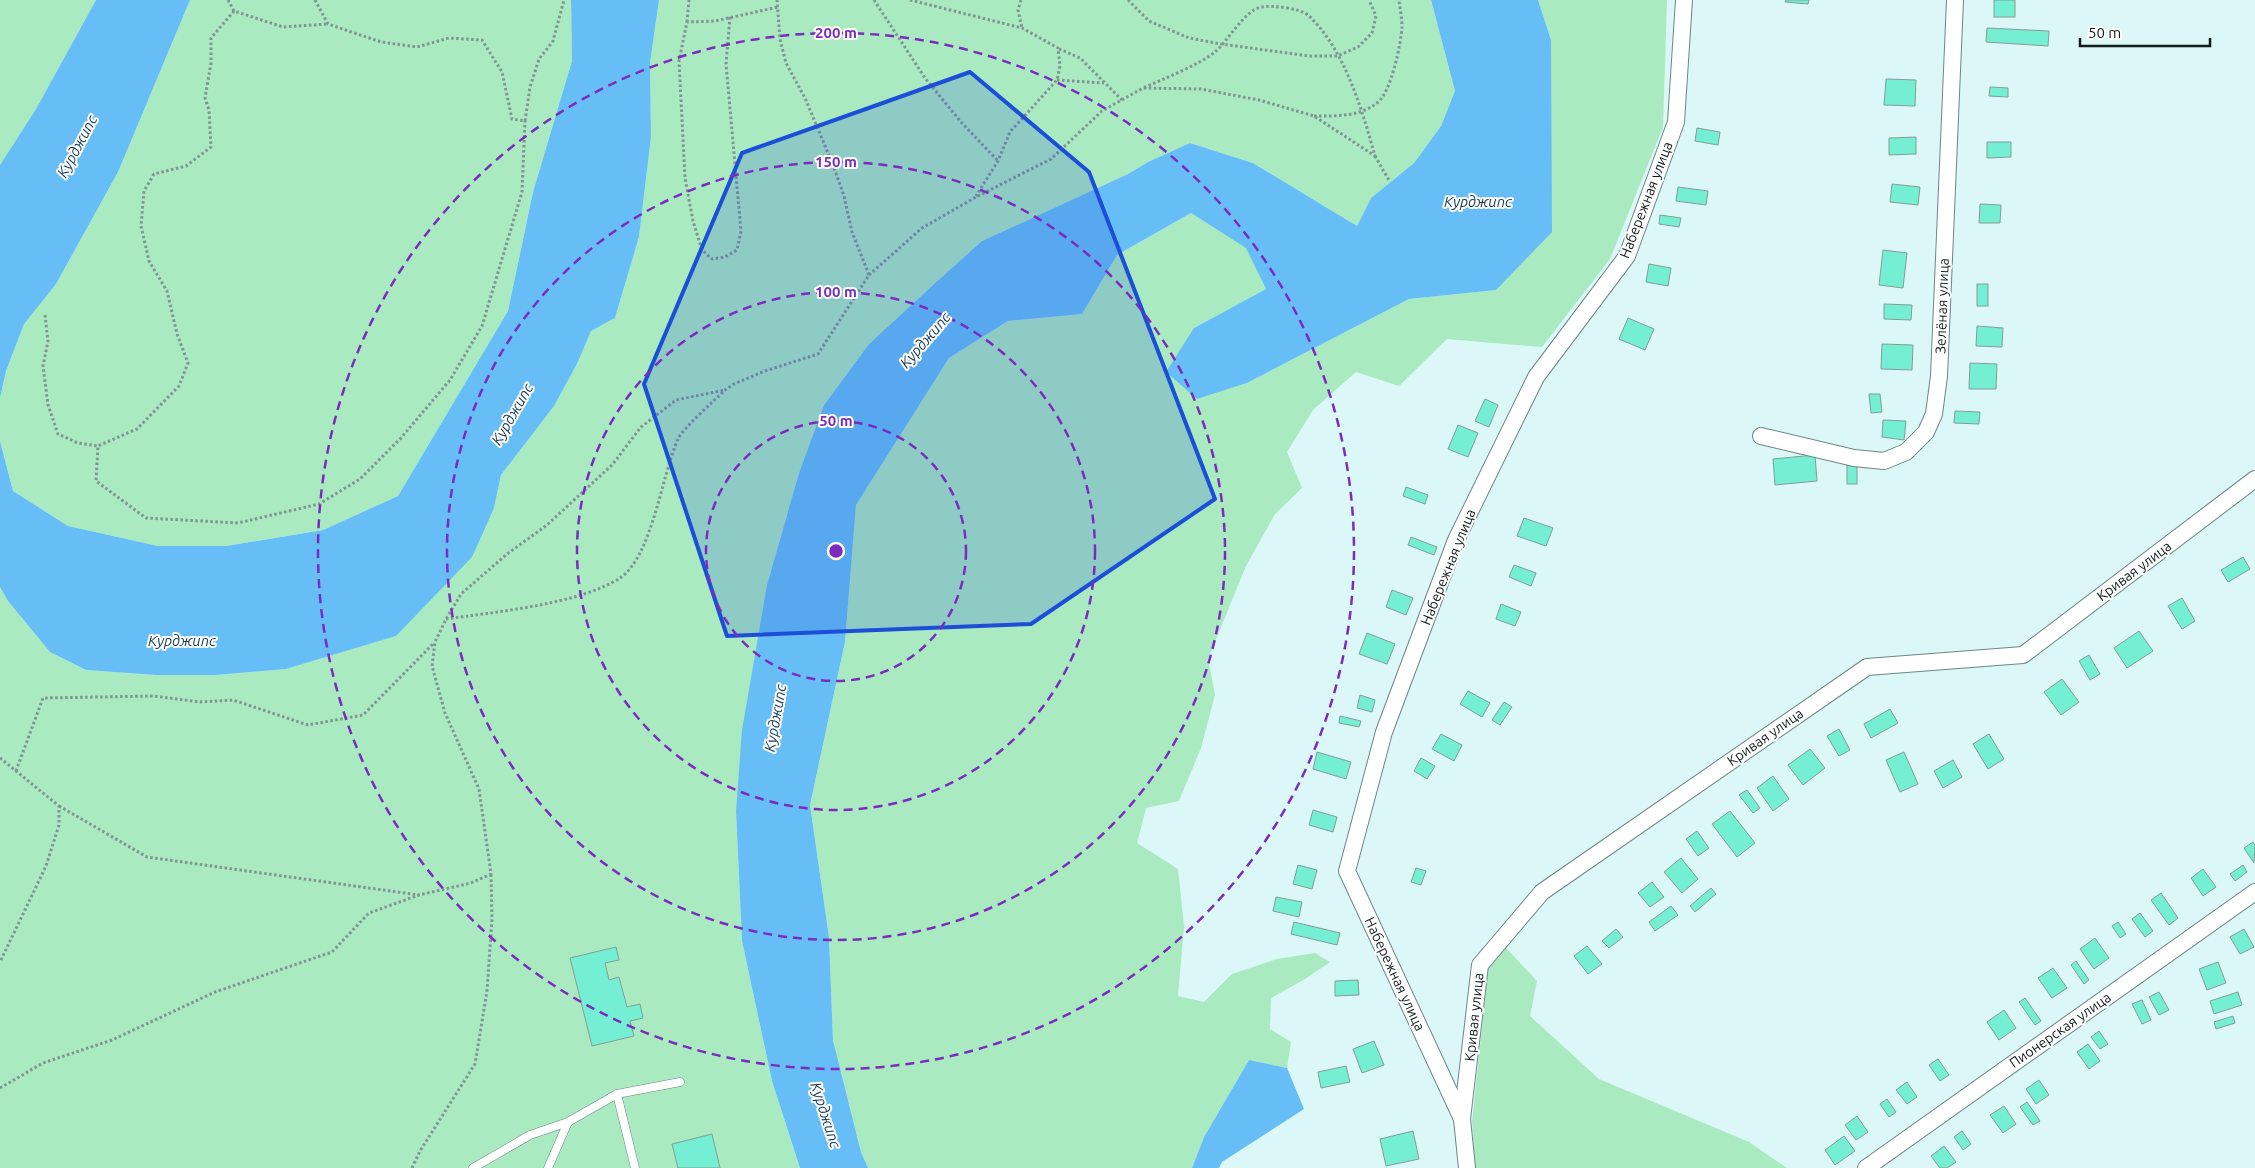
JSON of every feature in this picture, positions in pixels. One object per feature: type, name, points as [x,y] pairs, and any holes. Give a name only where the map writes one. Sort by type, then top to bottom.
[{"type":"street","name":"Набережная улица","points":[[1462,1120],[1346,871],[1384,732],[1456,540],[1536,377],[1627,256],[1676,122],[1684,0]]},
{"type":"street","name":"Зелёная улица","points":[[1760,436],[1854,458],[1884,461],[1906,452],[1926,432],[1934,414],[1939,376],[1955,0]]},
{"type":"street","name":"Кривая улица","points":[[1467,1168],[1462,1120],[1480,965],[1542,892],[1866,667],[2023,655],[2255,479]]},
{"type":"street","name":"Пионерская улица","points":[[1866,1168],[2255,892]]},
{"type":"lane","points":[[473,1168],[530,1135],[568,1122],[618,1094],[680,1082]]},
{"type":"lane","points":[[618,1094],[635,1168]]},
{"type":"lane","points":[[548,1168],[568,1122]]},
{"type":"path","points":[[228,0],[234,11],[283,27],[328,24],[381,42],[417,48],[449,38],[482,40],[502,72],[512,119],[525,121]]},
{"type":"path","points":[[315,0],[328,24]]},
{"type":"path","points":[[98,446],[96,481],[146,518],[238,523],[319,504],[360,479],[401,438],[450,380],[482,326],[522,192],[525,121],[530,87],[539,59],[553,41],[564,0]]},
{"type":"path","points":[[689,0],[687,22],[678,61],[685,178],[693,221],[702,250],[712,259],[725,257],[737,250],[741,231],[726,64],[730,17]]},
{"type":"path","points":[[777,0],[780,39],[786,63],[805,98],[833,165],[844,196],[852,232],[869,275]]},
{"type":"path","points":[[874,0],[925,78],[961,122],[998,161]]},
{"type":"path","points":[[910,0],[1022,28],[1080,58],[1122,100]]},
{"type":"path","points":[[1021,0],[1018,10],[1022,28]]},
{"type":"path","points":[[1128,0],[1149,21],[1189,38],[1309,56],[1337,56],[1358,47],[1372,33],[1376,16],[1369,0]]},
{"type":"path","points":[[1144,88],[1201,89],[1259,100],[1314,116],[1342,116],[1362,111],[1379,102],[1390,80],[1399,50],[1402,26],[1399,0]]},
{"type":"path","points":[[687,22],[715,21],[778,7]]},
{"type":"path","points":[[446,619],[542,604],[593,592],[621,577],[638,557],[651,525],[678,438],[725,390],[734,384],[765,371],[818,354],[869,275],[922,228],[1051,158],[1102,111],[1215,52],[1240,23],[1260,7],[1283,7],[1308,14],[1331,43],[1362,111],[1376,156],[1390,182]]},
{"type":"path","points":[[45,315],[48,341],[43,366],[48,405],[58,434],[78,443],[98,446],[137,428],[179,386],[188,363],[177,334],[167,291],[148,261],[140,226],[144,191],[154,174],[186,166],[210,147],[209,110],[205,98],[211,63],[210,38],[234,11]]},
{"type":"path","points":[[976,197],[998,161],[1010,132],[1057,80],[1060,66],[1058,48]]},
{"type":"path","points":[[1057,80],[1104,82]]},
{"type":"path","points":[[1314,116],[1376,156]]},
{"type":"path","points":[[412,1168],[475,1064],[486,991],[492,920],[491,874],[479,789],[445,713],[432,666],[435,642],[461,594],[507,554],[547,525],[612,465],[640,427],[676,400],[725,390]]},
{"type":"path","points":[[16,771],[43,698],[154,696],[200,702],[233,700],[308,725],[363,716],[435,642]]},
{"type":"path","points":[[0,758],[59,806],[147,857],[419,895]]},
{"type":"path","points":[[0,962],[46,866],[59,825],[59,806]]},
{"type":"path","points":[[0,1088],[44,1063],[112,1040],[215,992],[332,952],[370,913],[419,895],[471,883],[491,874]]},
{"type":"highlighted area","points":[[970,72],[1089,172],[1215,499],[1031,624],[727,636],[644,384],[742,153]]},
{"type":"green space","points":[[0,0],[96,0],[36,109],[0,165]]},
{"type":"green space","points":[[190,0],[571,0],[572,61],[533,192],[508,311],[398,496],[323,530],[226,546],[158,546],[68,526],[13,491],[0,441],[0,398],[6,371],[24,323],[56,284],[118,172]]},
{"type":"green space","points":[[659,0],[1431,0],[1455,91],[1441,126],[1414,163],[1371,198],[1357,226],[1253,163],[1190,143],[1148,162],[1128,174],[982,241],[869,344],[824,405],[799,473],[767,585],[736,811],[742,941],[772,1081],[800,1168],[0,1168],[0,587],[8,601],[50,652],[86,670],[156,675],[216,675],[286,669],[396,636],[494,508],[501,475],[554,406],[577,364],[591,331],[615,318],[639,237],[651,137],[650,63]]},
{"type":"green space","points":[[1538,0],[1667,0],[1663,127],[1610,259],[1542,347],[1447,339],[1399,386],[1356,372],[1313,410],[1287,452],[1302,488],[1275,514],[1246,566],[1208,659],[1215,695],[1201,748],[1179,801],[1146,808],[1137,843],[1178,869],[1184,926],[1178,996],[1204,1002],[1232,974],[1277,959],[1315,953],[1330,962],[1271,998],[1270,1029],[1291,1042],[1287,1068],[1249,1060],[1204,1137],[1192,1168],[868,1168],[861,1152],[833,1040],[829,937],[810,805],[845,642],[856,505],[949,358],[1008,321],[1082,314],[1117,255],[1191,213],[1247,248],[1266,289],[1194,328],[1197,399],[1247,383],[1409,299],[1496,290],[1551,40]]},
{"type":"green space","points":[[1505,947],[1537,981],[1530,1016],[1599,1079],[1749,1142],[1787,1168],[1475,1168],[1472,1122],[1488,969]]},
{"type":"water","name":"Курджипс","points":[[96,0],[190,0],[118,172],[56,284],[24,324],[6,371],[0,398],[0,165],[36,109]]},
{"type":"water","name":"Курджипс","points":[[571,0],[659,0],[650,63],[651,137],[639,237],[615,318],[591,331],[577,364],[554,406],[501,475],[494,508],[472,557],[396,636],[286,669],[216,675],[156,675],[86,670],[50,652],[8,601],[0,587],[0,441],[13,491],[68,526],[158,546],[226,546],[323,530],[398,496],[508,311],[533,192],[572,61]]},
{"type":"water","name":"Курджипс","points":[[1431,0],[1538,0],[1551,40],[1552,232],[1496,290],[1409,299],[1247,383],[1197,399],[1166,372],[1194,328],[1266,289],[1246,248],[1191,213],[1117,255],[1082,314],[1008,321],[949,358],[856,505],[845,642],[810,805],[829,937],[833,1040],[861,1152],[868,1168],[800,1168],[772,1081],[742,941],[736,811],[742,730],[767,585],[799,473],[824,405],[869,344],[982,241],[1128,174],[1148,162],[1190,143],[1253,163],[1357,226],[1371,198],[1414,163],[1441,126],[1455,91]]},
{"type":"water","points":[[1249,1060],[1287,1068],[1304,1109],[1222,1162],[1219,1168],[1192,1168],[1204,1137]]},
{"type":"building","points":[[1786,0],[1809,0],[1808,4],[1785,2]]},
{"type":"building","points":[[1994,0],[2015,0],[2015,17],[1994,17]]},
{"type":"building","points":[[1987,28],[2049,31],[2048,46],[1986,42]]},
{"type":"building","points":[[1886,79],[1916,80],[1915,106],[1884,105]]},
{"type":"building","points":[[1990,87],[2008,88],[2008,97],[1989,96]]},
{"type":"building","points":[[1697,128],[1720,132],[1718,145],[1695,141]]},
{"type":"building","points":[[1916,137],[1916,154],[1889,155],[1889,138]]},
{"type":"building","points":[[1987,142],[2011,142],[2011,157],[1987,158]]},
{"type":"building","points":[[1892,184],[1920,187],[1918,205],[1890,202]]},
{"type":"building","points":[[1678,187],[1708,191],[1706,205],[1676,201]]},
{"type":"building","points":[[1980,204],[2001,205],[2000,223],[1979,223]]},
{"type":"building","points":[[1660,215],[1681,218],[1679,227],[1659,224]]},
{"type":"building","points":[[1883,250],[1907,253],[1903,288],[1879,285]]},
{"type":"building","points":[[1649,264],[1671,268],[1668,286],[1646,282]]},
{"type":"building","points":[[1977,284],[1988,284],[1988,306],[1977,306]]},
{"type":"building","points":[[1884,304],[1912,305],[1911,320],[1884,319]]},
{"type":"building","points":[[1628,318],[1654,329],[1645,350],[1619,339]]},
{"type":"building","points":[[1977,326],[2003,328],[2002,347],[1976,346]]},
{"type":"building","points":[[1882,344],[1913,345],[1912,370],[1881,369]]},
{"type":"building","points":[[1970,363],[1997,364],[1996,389],[1969,389]]},
{"type":"building","points":[[1869,394],[1880,394],[1882,412],[1871,413]]},
{"type":"building","points":[[1485,399],[1498,405],[1489,427],[1475,421]]},
{"type":"building","points":[[1955,411],[1980,412],[1979,424],[1954,423]]},
{"type":"building","points":[[1883,420],[1906,421],[1904,440],[1882,437]]},
{"type":"building","points":[[1458,425],[1478,433],[1468,457],[1448,449]]},
{"type":"building","points":[[1815,455],[1817,481],[1775,485],[1773,459]]},
{"type":"building","points":[[1847,465],[1857,465],[1857,484],[1847,484]]},
{"type":"building","points":[[1406,487],[1428,495],[1425,504],[1403,496]]},
{"type":"building","points":[[1524,518],[1553,528],[1546,546],[1517,536]]},
{"type":"building","points":[[1411,537],[1437,547],[1434,555],[1408,545]]},
{"type":"building","points":[[2243,557],[2250,569],[2228,582],[2221,570]]},
{"type":"building","points":[[1514,565],[1536,573],[1531,586],[1509,577]]},
{"type":"building","points":[[1392,590],[1413,598],[1406,615],[1386,607]]},
{"type":"building","points":[[2182,598],[2195,621],[2182,629],[2168,606]]},
{"type":"building","points":[[1501,604],[1521,612],[1515,626],[1496,619]]},
{"type":"building","points":[[2139,631],[2153,651],[2127,668],[2114,648]]},
{"type":"building","points":[[1367,633],[1395,644],[1387,664],[1359,654]]},
{"type":"building","points":[[2089,655],[2100,674],[2090,680],[2079,661]]},
{"type":"building","points":[[2062,679],[2079,702],[2061,715],[2044,692]]},
{"type":"building","points":[[1468,691],[1490,703],[1482,717],[1460,704]]},
{"type":"building","points":[[1360,695],[1375,700],[1372,712],[1357,708]]},
{"type":"building","points":[[1504,702],[1512,707],[1500,725],[1492,720]]},
{"type":"building","points":[[1890,709],[1898,723],[1871,738],[1864,724]]},
{"type":"building","points":[[1340,716],[1361,721],[1359,727],[1339,723]]},
{"type":"building","points":[[1839,729],[1850,750],[1839,756],[1827,736]]},
{"type":"building","points":[[1441,734],[1462,745],[1454,761],[1432,749]]},
{"type":"building","points":[[1989,734],[2004,759],[1988,769],[1973,744]]},
{"type":"building","points":[[1810,749],[1825,768],[1803,785],[1788,765]]},
{"type":"building","points":[[1317,752],[1351,762],[1346,779],[1313,769]]},
{"type":"building","points":[[1904,752],[1918,784],[1900,792],[1886,760]]},
{"type":"building","points":[[1421,758],[1435,766],[1427,779],[1414,771]]},
{"type":"building","points":[[1953,760],[1962,777],[1943,788],[1934,771]]},
{"type":"building","points":[[1773,776],[1789,799],[1773,811],[1757,788]]},
{"type":"building","points":[[1747,790],[1760,808],[1753,813],[1739,795]]},
{"type":"building","points":[[1313,810],[1337,817],[1333,832],[1309,825]]},
{"type":"building","points":[[1730,811],[1755,843],[1737,857],[1712,824]]},
{"type":"building","points":[[1697,831],[1709,848],[1698,856],[1686,839]]},
{"type":"building","points":[[2253,842],[2255,845],[2254,863],[2244,848]]},
{"type":"building","points":[[1681,858],[1698,879],[1682,893],[1664,872]]},
{"type":"building","points":[[1298,865],[1317,870],[1312,889],[1293,884]]},
{"type":"building","points":[[2243,865],[2247,872],[2235,881],[2230,874]]},
{"type":"building","points":[[1416,868],[1426,871],[1421,885],[1411,882]]},
{"type":"building","points":[[2203,869],[2216,887],[2203,896],[2191,878]]},
{"type":"building","points":[[1652,882],[1664,897],[1650,907],[1638,893]]},
{"type":"building","points":[[1711,888],[1716,894],[1695,912],[1690,906]]},
{"type":"building","points":[[2161,893],[2178,918],[2169,925],[2151,900]]},
{"type":"building","points":[[1276,897],[1302,902],[1299,917],[1273,911]]},
{"type":"building","points":[[1671,906],[1678,915],[1655,931],[1649,922]]},
{"type":"building","points":[[2140,913],[2153,931],[2145,937],[2132,919]]},
{"type":"building","points":[[1294,922],[1340,933],[1337,945],[1291,934]]},
{"type":"building","points":[[2118,922],[2126,934],[2120,938],[2112,926]]},
{"type":"building","points":[[1616,929],[1623,937],[1609,948],[1602,941]]},
{"type":"building","points":[[2244,929],[2254,947],[2240,954],[2230,937]]},
{"type":"building","points":[[2095,938],[2109,958],[2094,969],[2080,949]]},
{"type":"building","points":[[1587,946],[1602,964],[1588,974],[1574,956]]},
{"type":"building","points":[[616,947],[619,960],[605,963],[609,980],[619,977],[627,1007],[640,1004],[643,1018],[630,1021],[634,1036],[592,1046],[570,958]]},
{"type":"building","points":[[2076,961],[2089,980],[2084,984],[2071,965]]},
{"type":"building","points":[[2218,962],[2226,983],[2207,990],[2199,969]]},
{"type":"building","points":[[2053,968],[2067,988],[2052,998],[2038,978]]},
{"type":"building","points":[[1358,980],[1359,995],[1335,996],[1335,981]]},
{"type":"building","points":[[2159,992],[2169,1010],[2159,1015],[2149,997]]},
{"type":"building","points":[[2238,992],[2242,1005],[2214,1014],[2210,1001]]},
{"type":"building","points":[[2025,998],[2041,1021],[2035,1025],[2019,1002]]},
{"type":"building","points":[[2142,1000],[2151,1020],[2142,1024],[2132,1004]]},
{"type":"building","points":[[2004,1010],[2016,1028],[1999,1040],[1987,1022]]},
{"type":"building","points":[[2233,1016],[2235,1023],[2216,1029],[2214,1022]]},
{"type":"building","points":[[2099,1031],[2108,1044],[2100,1049],[2091,1037]]},
{"type":"building","points":[[1374,1041],[1384,1065],[1362,1073],[1353,1049]]},
{"type":"building","points":[[2088,1044],[2100,1061],[2089,1069],[2077,1052]]},
{"type":"building","points":[[1938,1059],[1949,1075],[1940,1081],[1929,1065]]},
{"type":"building","points":[[1346,1066],[1350,1082],[1321,1088],[1318,1072]]},
{"type":"building","points":[[2039,1080],[2049,1095],[2036,1104],[2026,1089]]},
{"type":"building","points":[[1907,1082],[1917,1097],[1907,1104],[1896,1090]]},
{"type":"building","points":[[1887,1099],[1896,1112],[1889,1117],[1880,1104]]},
{"type":"building","points":[[2027,1102],[2040,1121],[2033,1125],[2020,1107]]},
{"type":"building","points":[[2004,1106],[2016,1124],[2003,1133],[1990,1115]]},
{"type":"building","points":[[1857,1116],[1868,1132],[1856,1140],[1845,1125]]},
{"type":"building","points":[[1413,1131],[1419,1159],[1386,1166],[1380,1139]]},
{"type":"building","points":[[1962,1131],[1971,1144],[1963,1150],[1954,1137]]},
{"type":"building","points":[[712,1134],[720,1168],[678,1168],[672,1144]]},
{"type":"building","points":[[1844,1136],[1855,1151],[1835,1165],[1825,1150]]},
{"type":"building","points":[[1944,1146],[1956,1162],[1947,1168],[1940,1168],[1931,1156]]}]
